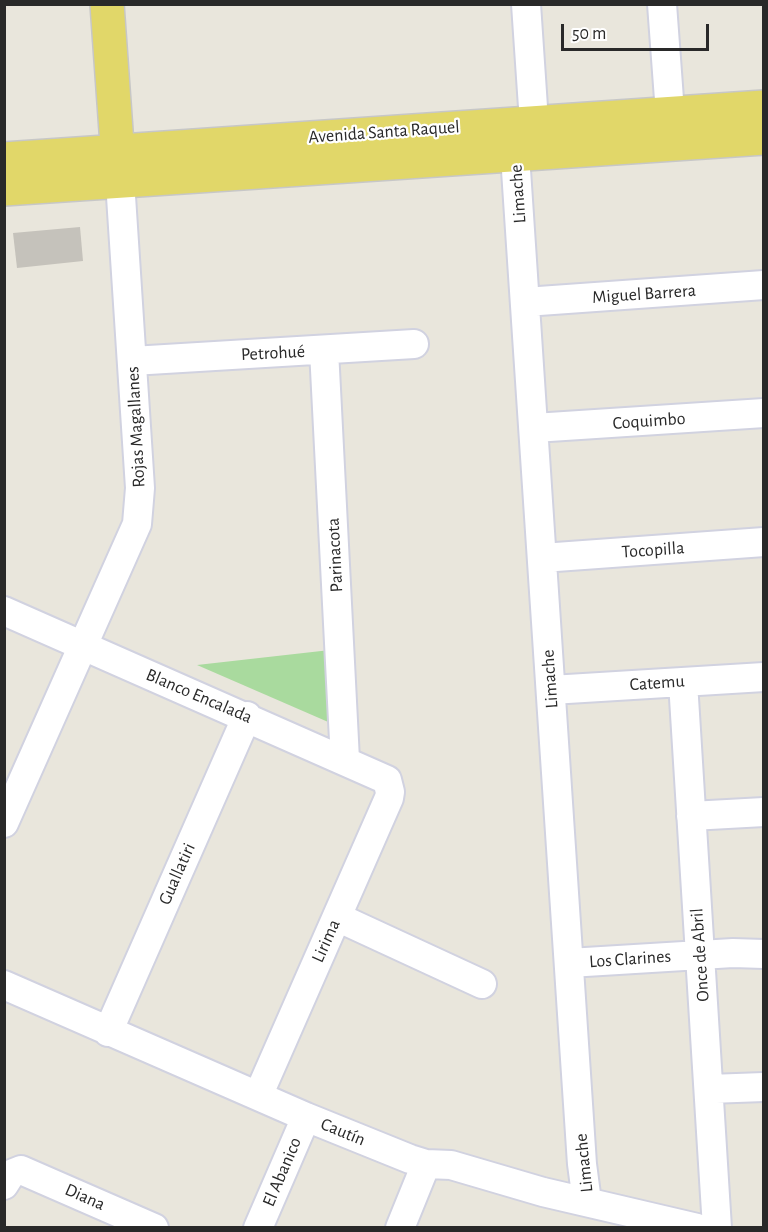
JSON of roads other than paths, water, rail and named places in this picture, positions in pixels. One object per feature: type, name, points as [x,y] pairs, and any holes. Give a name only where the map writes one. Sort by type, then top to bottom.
[{"type":"main road","name":"Rojas Magallanes","points":[[107,4],[119,166]]},
{"type":"main road","name":"Avenida Santa Raquel","points":[[4,189],[119,166],[534,122],[764,107]]},
{"type":"main road","name":"Avenida Santa Raquel","points":[[4,159],[119,166],[515,155],[764,138]]},
{"type":"street","points":[[526,4],[534,122]]},
{"type":"street","points":[[662,4],[670,113]]},
{"type":"street","name":"Limache","points":[[515,155],[587,1202]]},
{"type":"street","name":"Rojas Magallanes","points":[[4,823],[136,524],[140,488],[119,166]]},
{"type":"street","name":"Miguel Barrera","points":[[525,302],[764,285]]},
{"type":"street","name":"Petrohué","points":[[132,361],[414,344]]},
{"type":"street","name":"Parinacota","points":[[324,350],[345,760]]},
{"type":"street","name":"Coquimbo","points":[[534,428],[764,413]]},
{"type":"street","name":"Tocopilla","points":[[542,558],[764,542]]},
{"type":"street","name":"Blanco Encalada","points":[[4,611],[383,776],[390,786]]},
{"type":"street","name":"Catemu","points":[[551,690],[764,677]]},
{"type":"street","name":"Once de Abril","points":[[683,682],[717,1227]]},
{"type":"street","name":"Guallatiri","points":[[108,1032],[247,716]]},
{"type":"street","name":"Lirima","points":[[258,1096],[389,798],[390,786]]},
{"type":"street","points":[[691,816],[764,812]]},
{"type":"street","points":[[337,917],[482,984]]},
{"type":"street","name":"Los Clarines","points":[[569,963],[700,954],[764,954]]},
{"type":"street","name":"Cautín","points":[[4,985],[306,1117],[426,1164],[451,1165],[587,1202],[695,1227]]},
{"type":"street","points":[[709,1089],[764,1087]]},
{"type":"street","name":"El Abanico","points":[[258,1227],[306,1117]]},
{"type":"street","points":[[400,1227],[426,1164]]},
{"type":"street","name":"Diana","points":[[10,1178],[27,1172],[154,1227]]}]
